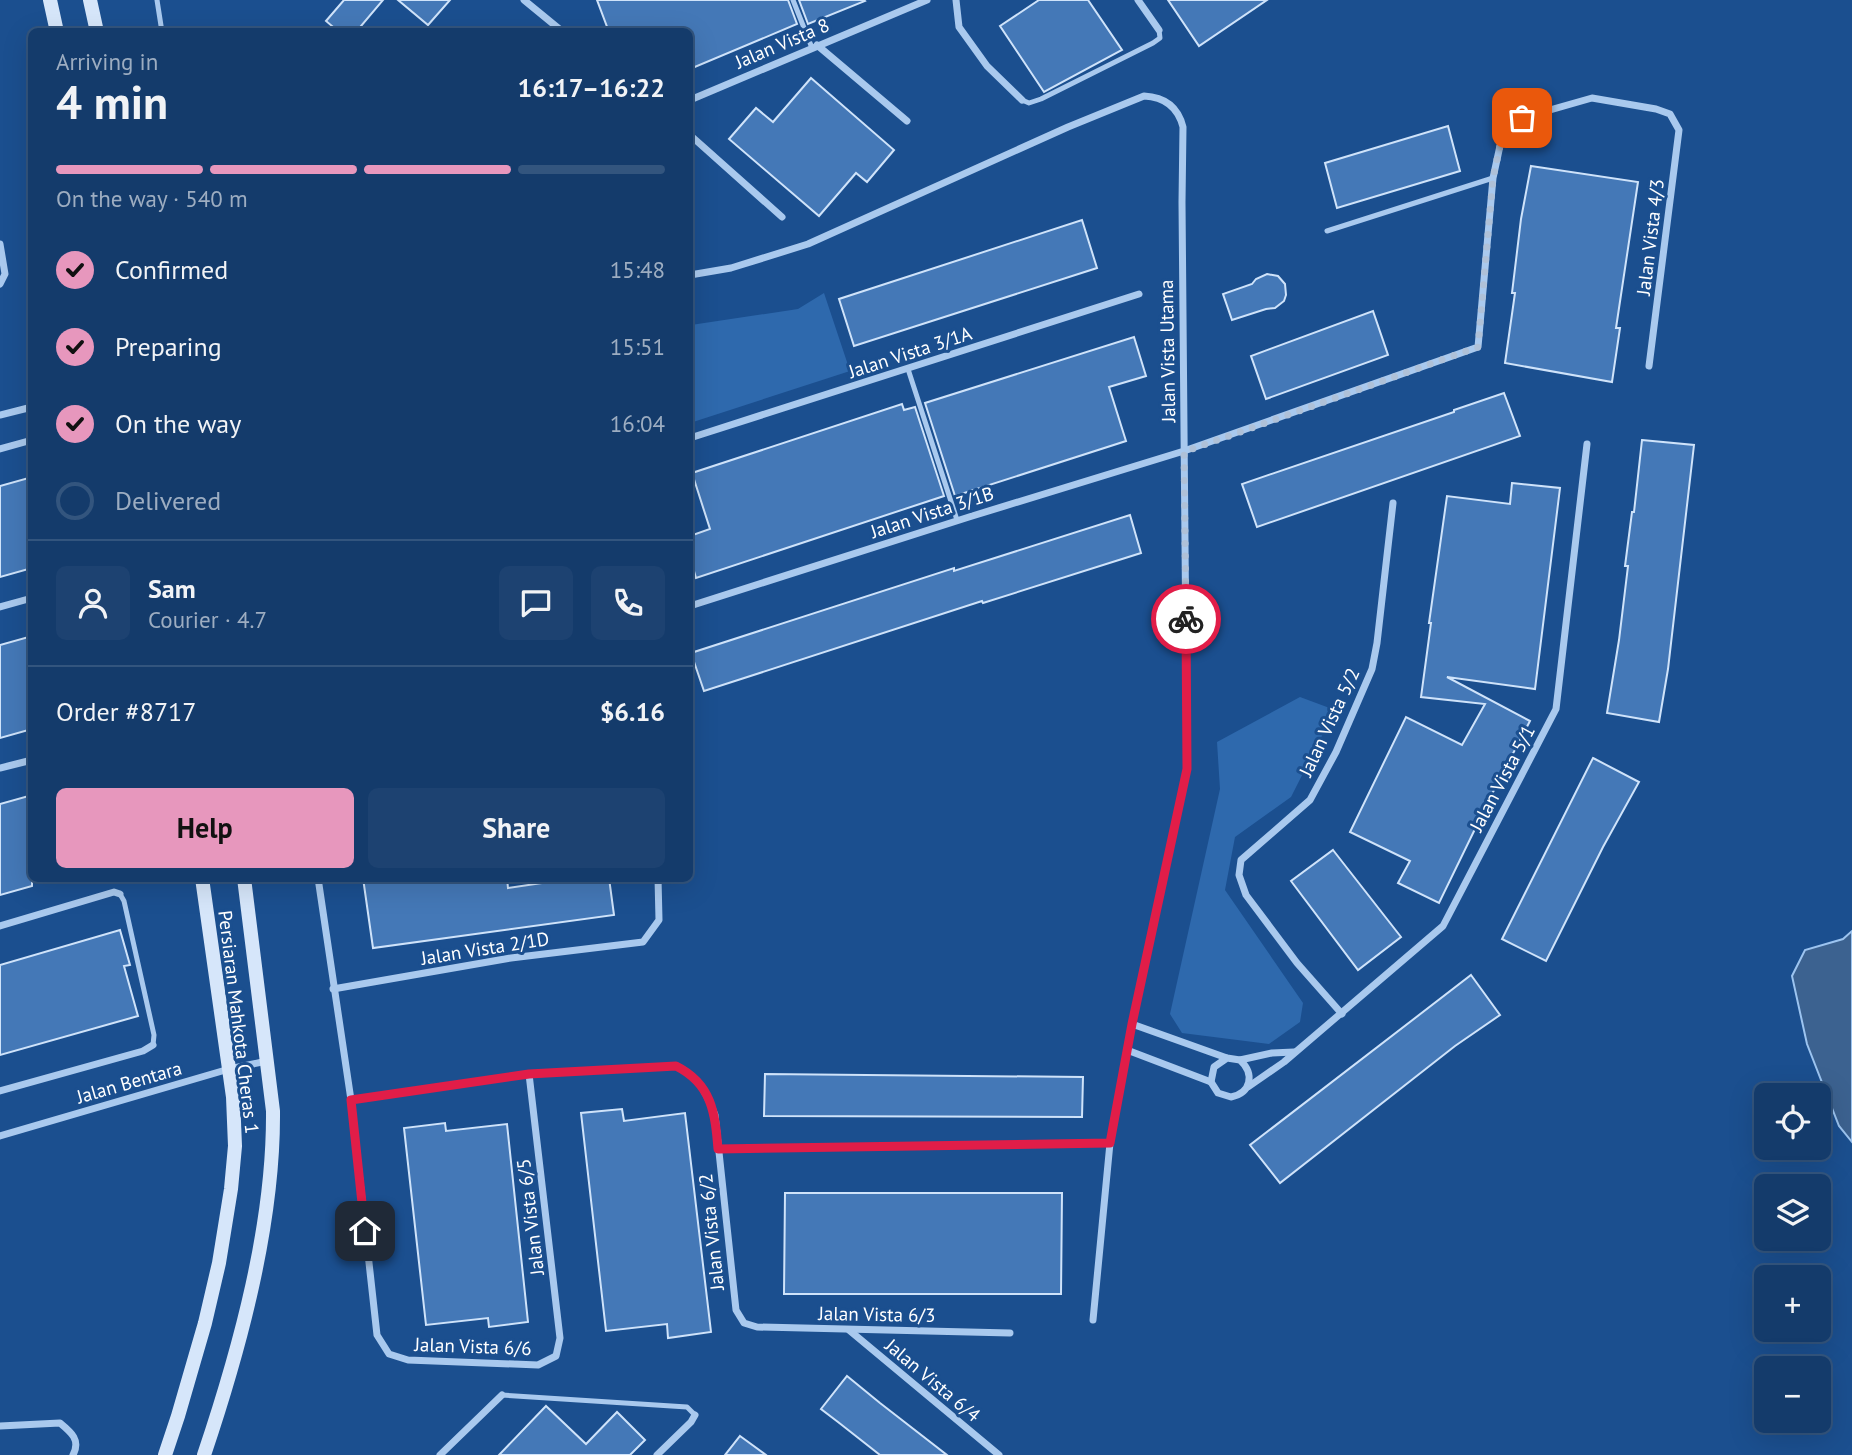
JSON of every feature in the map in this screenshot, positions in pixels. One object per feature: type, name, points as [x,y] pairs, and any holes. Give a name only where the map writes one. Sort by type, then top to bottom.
[{"type":"main road","points":[[50,0],[56,28]]},
{"type":"main road","points":[[90,0],[96,28]]},
{"type":"main road","name":"Persiaran Mahkota Cheras 1","points":[[165,1455],[205,1323],[219,1263],[235,1146],[229,1069],[203,882]]},
{"type":"main road","name":"Persiaran Mahkota Cheras 1","points":[[204,1455],[219,1410],[255,1272],[266,1210],[274,1136],[245,882]]},
{"type":"street","points":[[524,0],[558,28]]},
{"type":"street","name":"Jalan Vista 8","points":[[693,99],[926,0]]},
{"type":"street","points":[[956,0],[959,27],[987,66],[1022,100]]},
{"type":"street","points":[[1138,0],[1159,30]]},
{"type":"street","points":[[815,47],[907,121]]},
{"type":"street","name":"Jalan Vista Utama","points":[[693,274],[731,268],[808,244],[1068,127],[1144,96],[1153,97],[1175,109],[1183,127],[1187,769],[1132,1024],[1110,1143],[1093,1320]]},
{"type":"street","name":"Jalan Vista 4/3","points":[[1493,178],[1503,132],[1522,118],[1592,98],[1670,114],[1679,130],[1649,366]]},
{"type":"street","points":[[693,138],[782,217]]},
{"type":"street","name":"Jalan Vista 3/1B","points":[[693,605],[957,520],[1184,452],[1478,347],[1493,178]]},
{"type":"street","points":[[0,244],[5,274],[1,283]]},
{"type":"street","name":"Jalan Vista 3/1A","points":[[693,437],[1139,293]]},
{"type":"street","points":[[0,415],[28,408]]},
{"type":"street","points":[[0,449],[28,441]]},
{"type":"street","name":"Jalan Vista 5/1","points":[[1248,1087],[1284,1062],[1443,926],[1556,709],[1587,444]]},
{"type":"street","name":"Jalan Vista 5/2","points":[[1342,1014],[1297,963],[1246,895],[1239,875],[1241,860],[1310,800],[1336,752],[1372,669],[1393,503]]},
{"type":"street","points":[[0,607],[28,599]]},
{"type":"street","points":[[0,768],[28,761]]},
{"type":"street","points":[[319,882],[351,1100],[529,1074]]},
{"type":"street","name":"Jalan Vista 2/1D","points":[[333,989],[511,958],[643,942],[659,920],[658,882]]},
{"type":"street","points":[[0,926],[114,892],[120,894]]},
{"type":"street","points":[[1132,1024],[1227,1058],[1240,1060],[1272,1053],[1295,1052]]},
{"type":"street","points":[[0,1091],[143,1051],[153,1045]]},
{"type":"street","points":[[1127,1050],[1211,1082]]},
{"type":"street","points":[[1227,1058],[1214,1067],[1211,1082],[1214,1089],[1224,1097],[1238,1096],[1248,1087],[1249,1072],[1240,1060]]},
{"type":"street","name":"Jalan Bentara","points":[[0,1136],[229,1069],[267,1061]]},
{"type":"street","name":"Jalan Vista 6/2","points":[[529,1074],[676,1066],[691,1073],[707,1094],[715,1115],[736,1310],[744,1323]]},
{"type":"street","name":"Jalan Vista 6/5","points":[[529,1074],[560,1338],[556,1356]]},
{"type":"street","name":"Jalan Vista 6/6","points":[[351,1100],[377,1335],[388,1354],[408,1360],[538,1365],[556,1356]]},
{"type":"street","points":[[718,1149],[1110,1143]]},
{"type":"street","name":"Jalan Vista 6/3","points":[[744,1323],[757,1327],[1010,1333]]},
{"type":"street","name":"Jalan Vista 6/4","points":[[848,1329],[999,1455]]},
{"type":"street","points":[[440,1455],[502,1395]]},
{"type":"street","points":[[657,1455],[695,1415]]},
{"type":"street","points":[[0,1426],[60,1423],[74,1434],[77,1448],[73,1455]]},
{"type":"lane","points":[[157,0],[161,28]]},
{"type":"lane","points":[[793,0],[815,47]]},
{"type":"lane","points":[[1022,100],[1029,103],[1041,99],[1153,43],[1160,38],[1159,30]]},
{"type":"lane","points":[[1327,231],[1493,178]]},
{"type":"lane","points":[[908,369],[957,520]]},
{"type":"lane","points":[[120,894],[124,901],[151,1022],[153,1045]]},
{"type":"lane","points":[[502,1395],[687,1407],[695,1415]]},
{"type":"shaded area","points":[[824,293],[850,371],[693,422],[693,325],[798,309]]},
{"type":"shaded area","points":[[1300,697],[1335,710],[1291,797],[1235,837],[1225,890],[1303,1003],[1300,1022],[1269,1044],[1182,1033],[1170,1014],[1220,789],[1217,742]]},
{"type":"shaded area","points":[[1852,931],[1852,1142],[1839,1126],[1831,1106],[1831,1083],[1822,1083],[1807,1044],[1792,976],[1805,950],[1843,939]]},
{"type":"building","points":[[344,0],[383,0],[359,28],[334,28],[326,21]]},
{"type":"building","points":[[398,0],[450,0],[428,25]]},
{"type":"building","points":[[597,0],[788,0],[797,24],[693,68],[693,28],[608,28]]},
{"type":"building","points":[[799,0],[864,0],[865,1],[808,24]]},
{"type":"building","points":[[1039,0],[1088,0],[1122,50],[1044,92],[1000,26]]},
{"type":"building","points":[[1168,0],[1267,0],[1199,46]]},
{"type":"building","points":[[811,78],[894,150],[867,182],[856,173],[819,216],[729,139],[756,108],[773,122]]},
{"type":"building","points":[[1448,126],[1460,171],[1337,208],[1325,163]]},
{"type":"building","points":[[1531,166],[1638,182],[1616,328],[1620,328],[1612,382],[1505,363],[1515,293],[1512,293],[1521,219]]},
{"type":"building","points":[[1082,220],[1097,268],[854,346],[839,299]]},
{"type":"building","points":[[1267,274],[1278,276],[1285,284],[1284,301],[1275,308],[1232,320],[1223,294],[1252,284]]},
{"type":"building","points":[[1373,311],[1388,355],[1266,399],[1251,356]]},
{"type":"building","points":[[1134,337],[1146,376],[1109,387],[1126,441],[955,496],[925,403]]},
{"type":"building","points":[[1504,393],[1520,436],[1257,527],[1242,484]]},
{"type":"building","points":[[902,404],[904,410],[915,407],[944,496],[696,578],[693,568],[693,535],[710,529],[693,473]]},
{"type":"building","points":[[1642,440],[1694,445],[1668,669],[1659,722],[1607,713],[1619,640],[1628,566],[1625,566]]},
{"type":"building","points":[[28,478],[28,569],[0,577],[0,486]]},
{"type":"building","points":[[1512,483],[1560,488],[1535,689],[1447,677],[1530,721],[1439,903],[1398,883],[1410,861],[1350,832],[1406,717],[1462,745],[1485,704],[1421,697],[1429,623],[1447,496],[1510,504]]},
{"type":"building","points":[[1130,515],[1141,553],[983,603],[982,601],[704,691],[693,652],[954,568],[954,571]]},
{"type":"building","points":[[28,637],[28,730],[0,738],[0,645]]},
{"type":"building","points":[[1593,758],[1639,782],[1546,961],[1502,939]]},
{"type":"building","points":[[28,796],[28,882],[32,882],[32,886],[0,895],[0,804]]},
{"type":"building","points":[[1333,850],[1401,937],[1358,970],[1291,881]]},
{"type":"building","points":[[364,882],[507,882],[508,888],[549,882],[610,882],[614,915],[373,948]]},
{"type":"building","points":[[120,930],[130,965],[124,966],[138,1016],[0,1055],[0,965]]},
{"type":"building","points":[[1471,975],[1500,1015],[1455,1046],[1280,1183],[1250,1145]]},
{"type":"building","points":[[765,1074],[1083,1077],[1082,1117],[764,1116]]},
{"type":"building","points":[[622,1109],[624,1121],[685,1113],[711,1332],[668,1338],[667,1324],[606,1331],[581,1113]]},
{"type":"building","points":[[445,1123],[446,1131],[507,1124],[528,1322],[489,1327],[488,1318],[426,1325],[404,1128]]},
{"type":"building","points":[[785,1193],[1062,1193],[1061,1294],[784,1294]]},
{"type":"building","points":[[847,1376],[947,1455],[880,1455],[821,1409]]},
{"type":"building","points":[[546,1406],[586,1444],[617,1412],[645,1440],[630,1455],[499,1455]]},
{"type":"building","points":[[740,1436],[766,1455],[725,1455]]},
{"type":"way so far","points":[[1186,619],[1184,452],[1478,347],[1493,178],[1503,132],[1522,118]]},
{"type":"route","points":[[365,1231],[351,1100],[529,1074],[676,1066],[691,1073],[707,1094],[715,1115],[718,1149],[1110,1143],[1163,872],[1187,769],[1186,619]]}]
